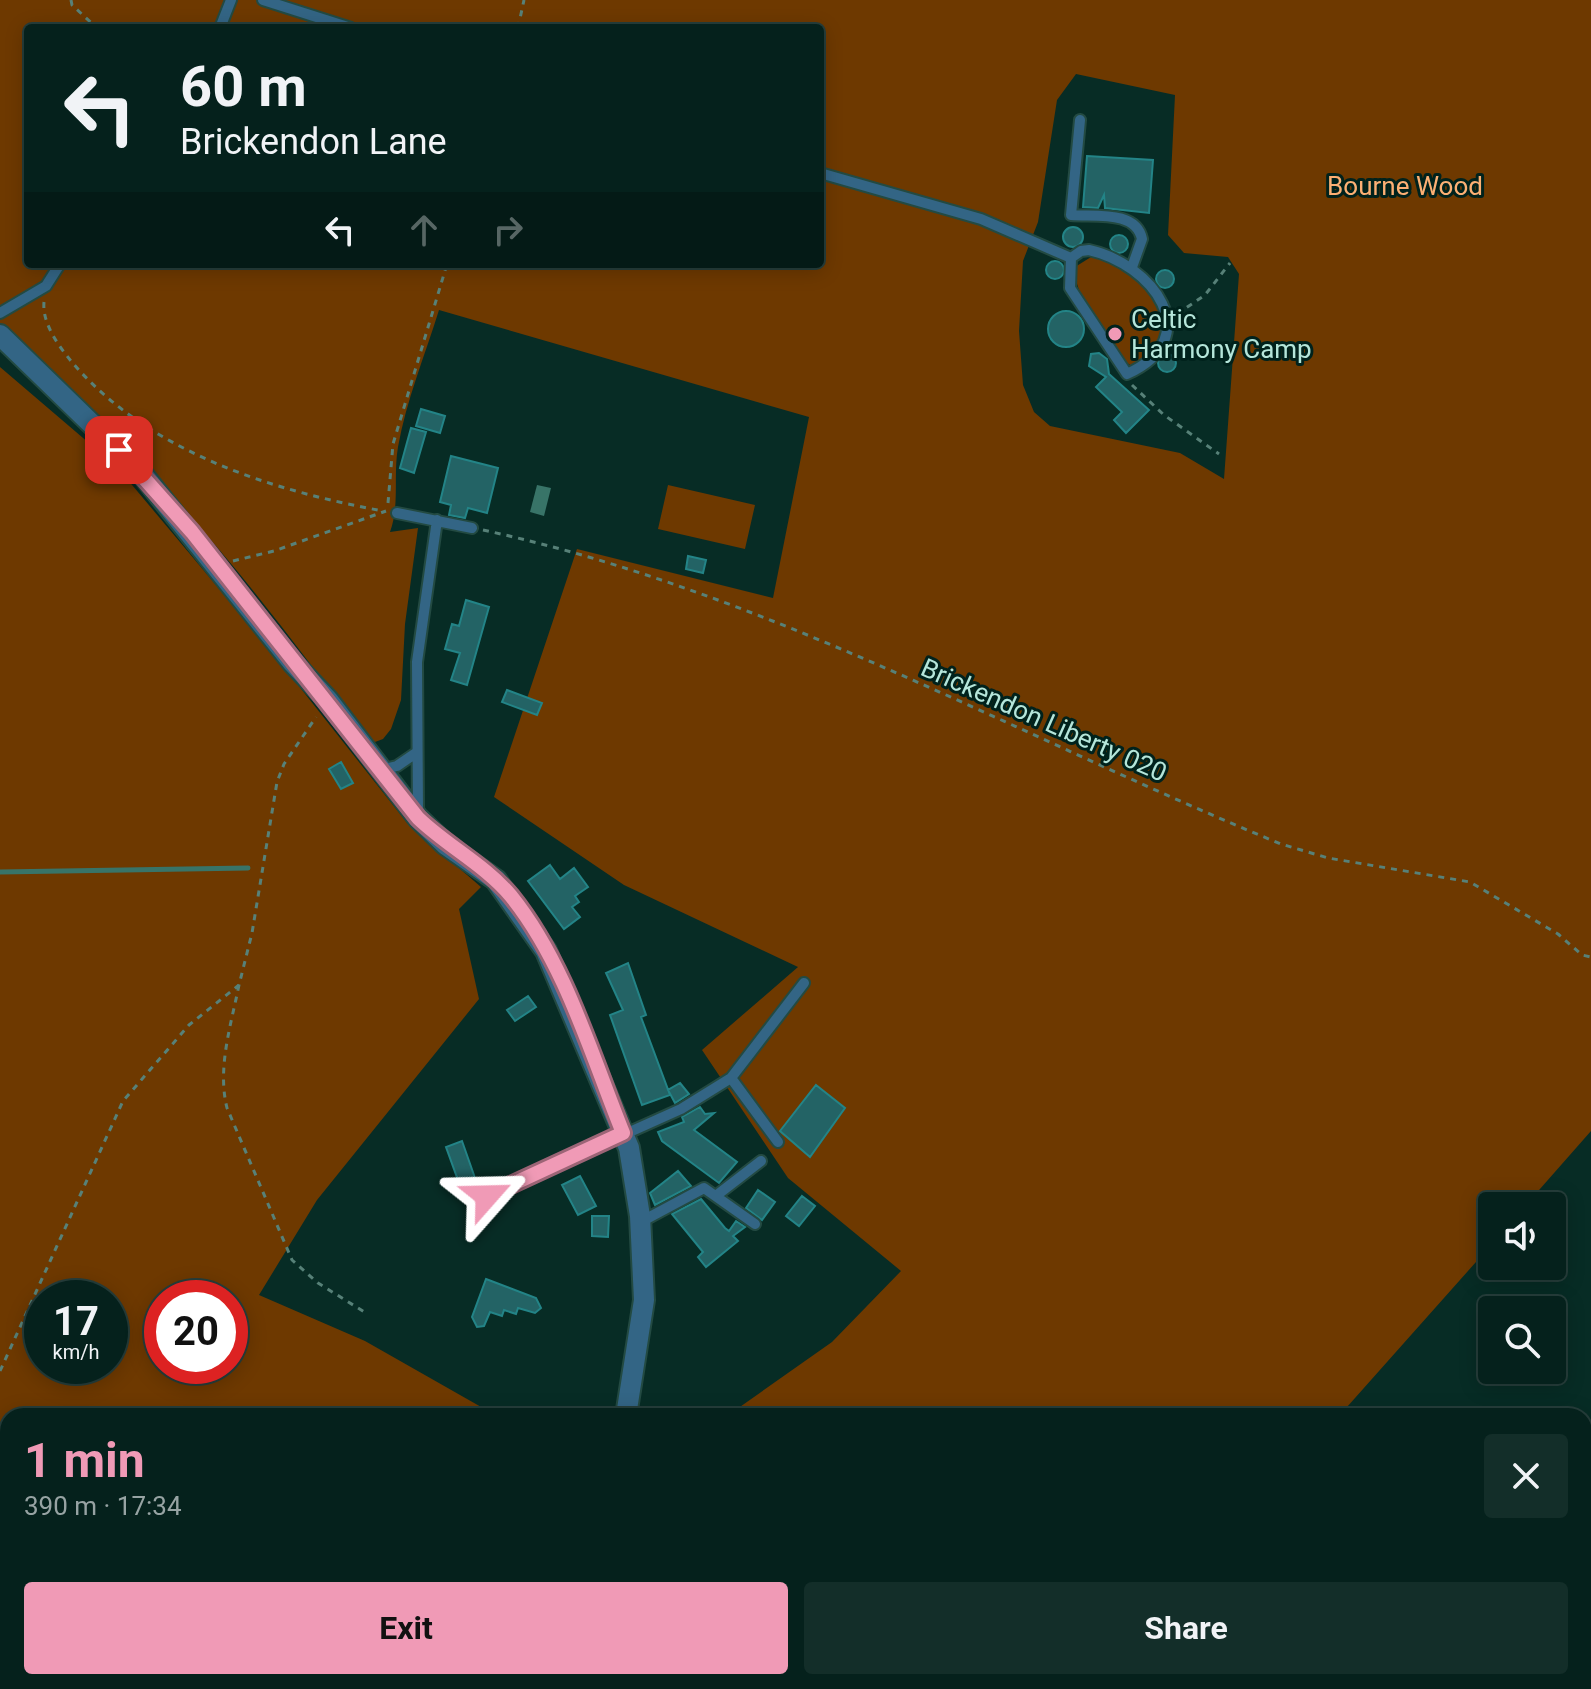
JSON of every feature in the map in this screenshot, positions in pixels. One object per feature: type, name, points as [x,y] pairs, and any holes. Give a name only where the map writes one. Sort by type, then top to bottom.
[{"type":"street","points":[[0,335],[139,470],[218,564],[293,663],[328,700],[418,818],[446,845],[496,880],[524,916],[564,988],[629,1148],[640,1216],[644,1300],[627,1408]]},
{"type":"lane","points":[[222,24],[231,0]]},
{"type":"lane","points":[[263,0],[338,24]]},
{"type":"lane","points":[[1080,120],[1071,215],[1125,218],[1134,224],[1142,239],[1132,267]]},
{"type":"lane","points":[[824,174],[981,219],[1071,258]]},
{"type":"lane","points":[[1089,250],[1132,267],[1156,291],[1165,307],[1165,341],[1147,365],[1127,374],[1070,288],[1071,258],[1089,250]]},
{"type":"lane","points":[[0,313],[46,286],[57,268]]},
{"type":"lane","points":[[392,512],[472,528]]},
{"type":"lane","points":[[418,818],[416,753],[420,633],[437,520]]},
{"type":"lane","points":[[380,770],[397,766],[416,753]]},
{"type":"lane","points":[[487,1196],[681,1109],[731,1078],[804,983]]},
{"type":"lane","points":[[731,1078],[778,1142]]},
{"type":"lane","points":[[717,1195],[761,1161]]},
{"type":"lane","points":[[640,1216],[648,1218],[704,1188],[755,1224]]},
{"type":"path","points":[[71,0],[72,5],[93,24]]},
{"type":"path","points":[[519,24],[524,0]]},
{"type":"path","points":[[1166,320],[1205,295],[1230,263]]},
{"type":"path","points":[[392,512],[393,444],[446,268]]},
{"type":"path","points":[[46,286],[43,314],[60,348],[84,376],[123,410],[193,455],[323,499],[392,512]]},
{"type":"path","points":[[1127,374],[1133,388],[1219,454]]},
{"type":"path","points":[[218,564],[274,551],[392,512]]},
{"type":"path","name":"Brickendon Liberty 020","points":[[472,528],[542,543],[753,611],[1281,844],[1328,858],[1470,882],[1558,934],[1582,955],[1591,957]]},
{"type":"path","points":[[328,700],[284,764],[277,782],[252,933],[224,1065],[223,1092],[292,1260],[318,1283],[366,1313]]},
{"type":"path","points":[[0,1371],[123,1101],[189,1025],[239,985]]},
{"type":"green space","name":"Bourne Wood","points":[[0,0],[1591,0],[1591,1131],[1537,1192],[1478,1192],[1478,1260],[1346,1408],[738,1408],[832,1342],[901,1271],[788,1178],[702,1050],[798,967],[624,885],[494,797],[577,549],[773,598],[809,417],[439,310],[411,395],[398,447],[395,511],[390,532],[418,528],[405,624],[401,700],[391,729],[383,739],[375,742],[363,736],[282,627],[194,520],[100,419],[0,326]],"holes":[[[1076,74],[1175,95],[1168,235],[1184,253],[1228,257],[1239,274],[1224,479],[1180,453],[1050,426],[1034,412],[1023,385],[1019,331],[1023,261],[1038,222],[1057,100]]]},
{"type":"green space","points":[[1091,257],[1137,277],[1155,300],[1160,331],[1157,349],[1132,366],[1113,349],[1094,321],[1080,291],[1075,267]]},
{"type":"green space","points":[[0,367],[117,467],[268,647],[408,824],[481,887],[459,909],[479,999],[317,1200],[259,1295],[365,1341],[483,1408],[0,1408]]},
{"type":"green space","points":[[668,485],[755,505],[745,549],[658,529]]},
{"type":"shaded area","points":[[537,485],[551,488],[544,516],[530,512]]},
{"type":"building","points":[[1087,156],[1153,160],[1149,213],[1105,208],[1104,195],[1098,208],[1083,207]]},
{"type":"building","points":[[1073,227],[1080,230],[1083,237],[1080,244],[1073,247],[1066,244],[1063,237],[1066,230]]},
{"type":"building","points":[[1115,235],[1123,235],[1128,244],[1126,251],[1115,253],[1110,248],[1110,240]]},
{"type":"building","points":[[1051,261],[1059,261],[1064,270],[1062,277],[1051,279],[1046,274],[1046,266]]},
{"type":"building","points":[[1161,270],[1169,270],[1174,279],[1172,286],[1161,288],[1156,283],[1156,275]]},
{"type":"building","points":[[1066,311],[1078,317],[1084,329],[1078,341],[1066,347],[1054,341],[1048,329],[1054,317]]},
{"type":"building","points":[[1099,353],[1107,359],[1109,374],[1149,410],[1126,433],[1114,420],[1122,412],[1096,387],[1106,377],[1089,366],[1091,354]]},
{"type":"building","points":[[1167,354],[1176,363],[1167,372],[1158,363]]},
{"type":"building","points":[[421,409],[445,416],[440,433],[416,426]]},
{"type":"building","points":[[411,428],[426,432],[414,473],[400,468]]},
{"type":"building","points":[[451,456],[498,468],[487,513],[468,508],[465,518],[449,515],[451,505],[440,502]]},
{"type":"building","points":[[688,556],[706,560],[703,573],[686,569]]},
{"type":"building","points":[[466,600],[489,607],[467,685],[451,680],[460,653],[445,649],[452,624],[459,626]]},
{"type":"building","points":[[507,690],[542,703],[537,715],[502,702]]},
{"type":"building","points":[[341,762],[353,783],[341,789],[329,769]]},
{"type":"building","points":[[550,865],[560,879],[574,868],[588,887],[575,896],[579,902],[572,907],[580,917],[564,929],[528,881]]},
{"type":"building","points":[[628,963],[646,1015],[641,1017],[670,1095],[642,1105],[610,1015],[623,1010],[606,973]]},
{"type":"building","points":[[528,996],[536,1007],[515,1021],[507,1010]]},
{"type":"building","points":[[680,1083],[689,1094],[675,1103],[668,1090]]},
{"type":"building","points":[[816,1085],[845,1108],[810,1157],[780,1131]]},
{"type":"building","points":[[700,1107],[705,1114],[714,1113],[694,1130],[737,1162],[719,1183],[662,1141],[658,1132],[684,1122],[682,1117]]},
{"type":"building","points":[[462,1141],[475,1178],[459,1183],[446,1147]]},
{"type":"building","points":[[678,1171],[691,1186],[655,1205],[650,1193]]},
{"type":"building","points":[[580,1176],[596,1206],[578,1215],[562,1185]]},
{"type":"building","points":[[758,1190],[775,1202],[762,1220],[746,1208]]},
{"type":"building","points":[[802,1196],[815,1206],[799,1226],[786,1216]]},
{"type":"building","points":[[701,1199],[729,1231],[736,1221],[745,1227],[733,1236],[738,1241],[706,1267],[698,1257],[703,1252],[672,1214]]},
{"type":"building","points":[[592,1216],[609,1216],[608,1237],[592,1236]]},
{"type":"building","points":[[486,1279],[536,1298],[541,1308],[535,1313],[518,1308],[516,1314],[504,1310],[502,1316],[490,1312],[484,1326],[477,1327],[472,1317]]},
{"type":"waterway","points":[[0,872],[248,868]]},
{"type":"place","name":"Celtic Harmony Camp","points":[[1115,334]]},
{"type":"route","points":[[119,450],[218,564],[418,818],[446,845],[496,880],[511,897],[546,951],[623,1133],[487,1196]]}]
